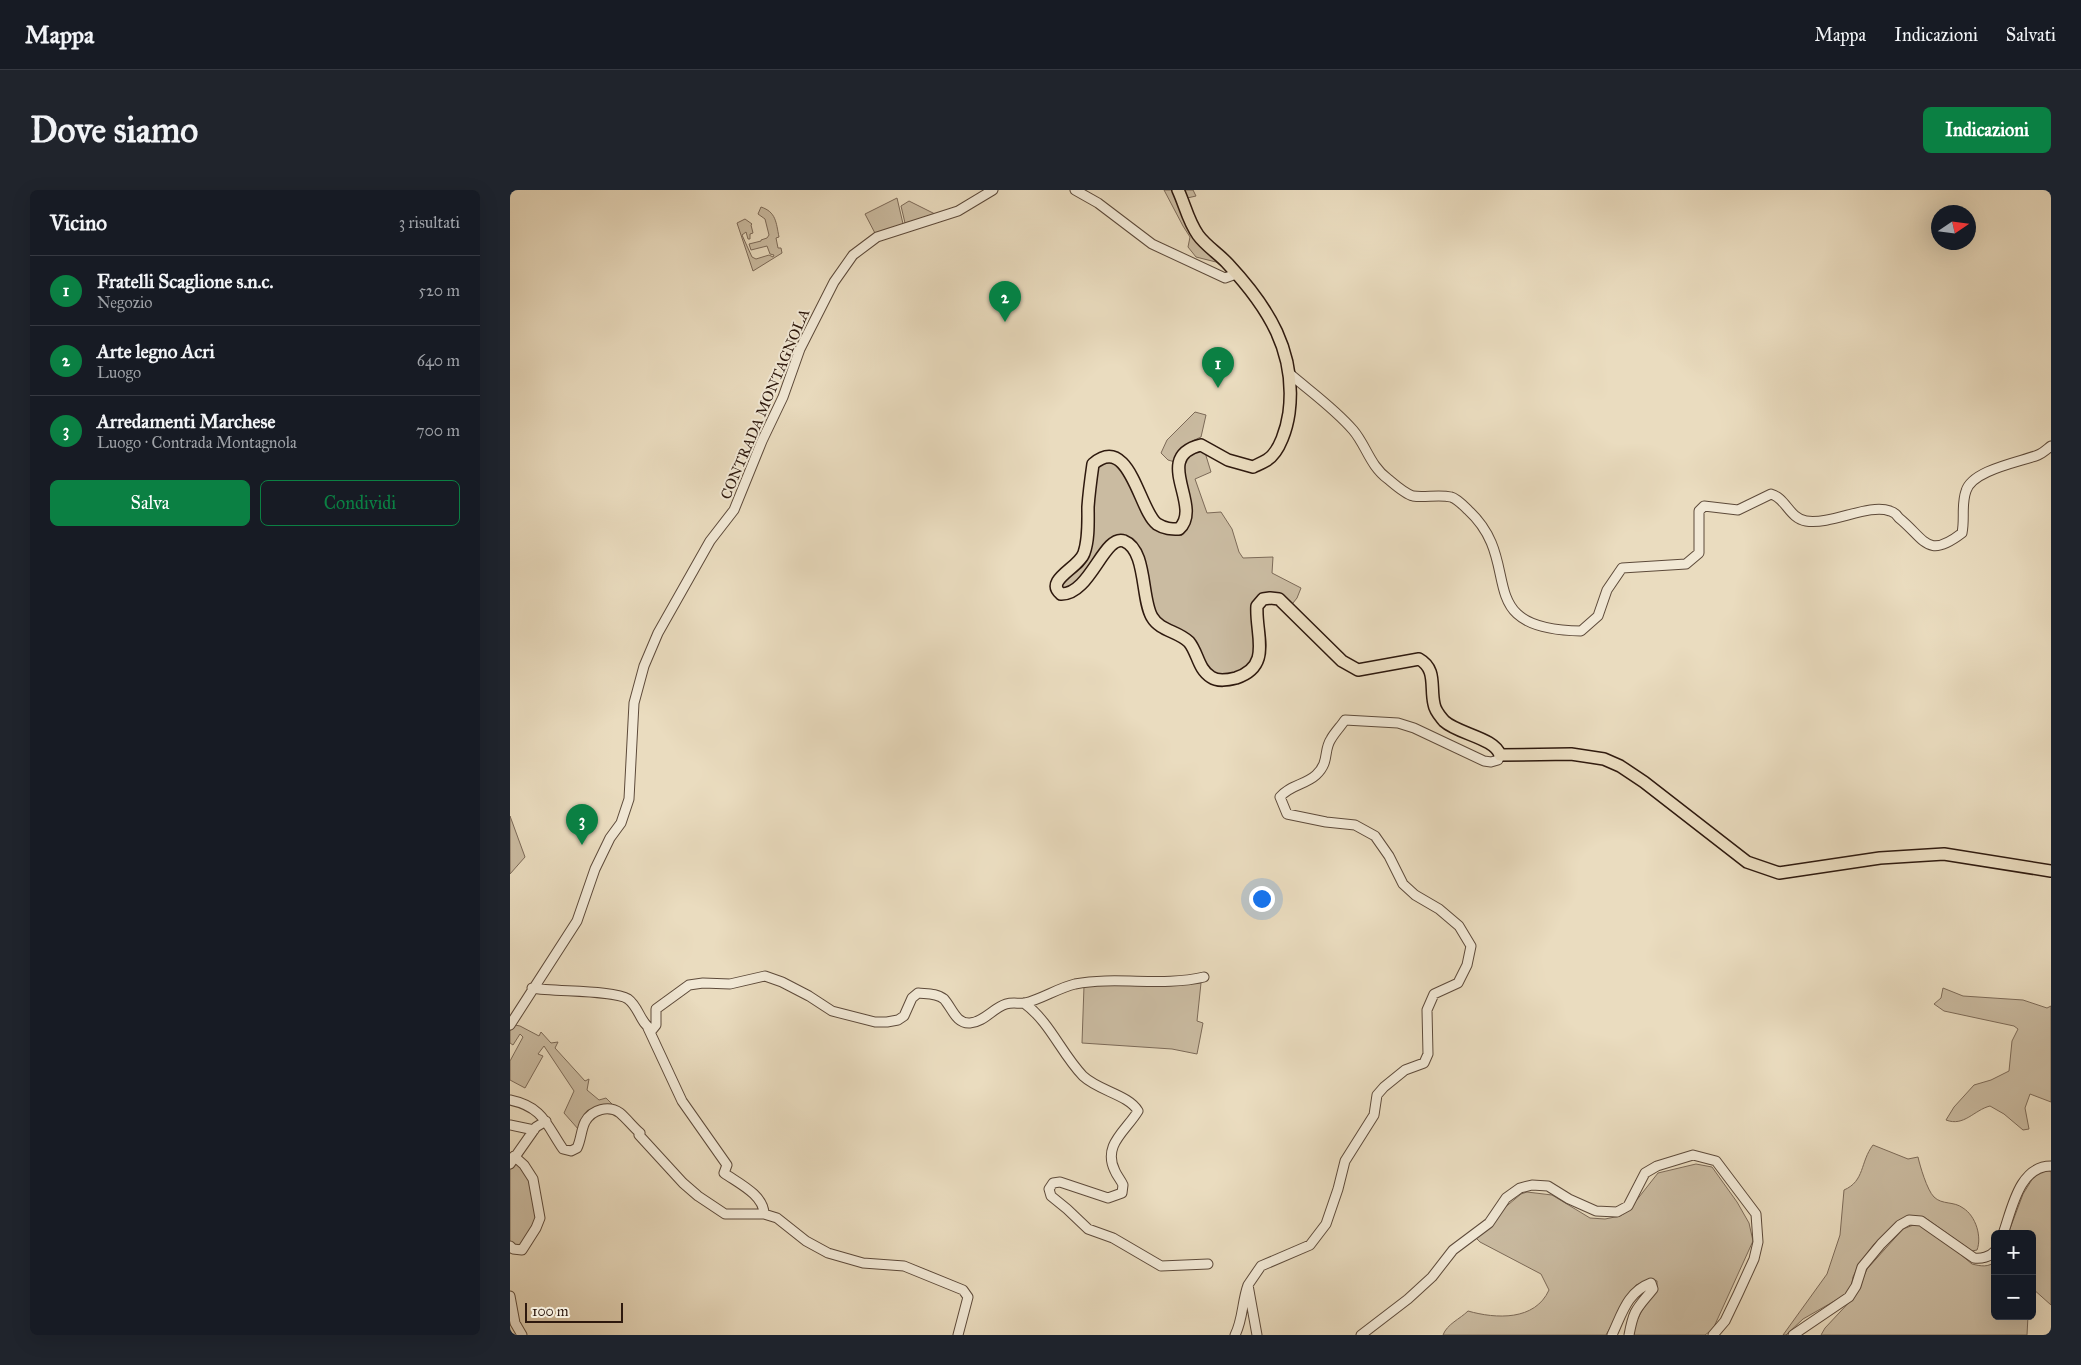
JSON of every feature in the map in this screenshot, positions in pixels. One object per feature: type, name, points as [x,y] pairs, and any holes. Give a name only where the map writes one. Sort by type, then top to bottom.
[{"type":"main road","points":[[1178,190],[1189,221],[1200,237],[1257,297],[1282,343],[1290,374],[1291,397],[1287,424],[1276,450],[1268,460],[1253,467],[1228,460],[1201,445],[1189,448],[1184,454],[1178,469],[1187,514],[1185,524],[1180,529],[1167,529],[1156,524],[1146,511],[1140,491],[1124,464],[1112,456],[1101,457],[1093,464],[1089,486],[1088,530],[1084,554],[1078,564],[1057,580],[1055,586],[1057,591],[1061,594],[1072,591],[1090,575],[1112,542],[1119,540],[1126,542],[1131,547],[1140,565],[1146,602],[1151,617],[1158,625],[1178,634],[1188,642],[1204,672],[1220,681],[1251,671],[1257,664],[1260,654],[1257,606],[1263,599],[1279,599],[1342,662],[1358,670],[1419,659],[1427,663],[1432,676],[1434,704],[1438,713],[1446,723],[1493,746],[1500,755],[1571,754],[1604,759],[1620,766],[1644,782],[1747,862],[1779,873],[1880,858],[1944,854],[2051,871]]},
{"type":"street","name":"CONTRADA MONTAGNOLA","points":[[510,1025],[577,920],[594,869],[610,838],[621,823],[629,799],[634,703],[644,666],[658,633],[710,541],[734,510],[762,441],[783,397],[800,349],[834,282],[853,254],[877,237],[958,211],[993,190]]},
{"type":"street","points":[[1075,190],[1098,203],[1152,244],[1225,278],[1236,274]]},
{"type":"street","points":[[1290,374],[1354,430],[1371,462],[1386,478],[1411,496],[1452,497],[1469,511],[1485,528],[1495,552],[1506,602],[1515,614],[1530,624],[1558,631],[1581,631],[1598,616],[1607,590],[1622,568],[1686,564],[1699,553],[1699,511],[1704,506],[1738,510],[1771,494],[1778,496],[1793,514],[1806,521],[1834,518],[1877,509],[1891,511],[1920,539],[1928,545],[1937,547],[1951,542],[1962,534],[1965,521],[1963,502],[1966,488],[1978,476],[2041,454],[2051,446]]},
{"type":"street","points":[[1235,1335],[1240,1327],[1244,1297],[1248,1285],[1261,1266],[1310,1245],[1326,1224],[1345,1161],[1374,1115],[1377,1096],[1384,1087],[1405,1070],[1424,1062],[1428,1054],[1428,1010],[1434,994],[1458,984],[1467,965],[1471,946],[1459,926],[1439,909],[1415,895],[1403,884],[1389,856],[1375,836],[1355,825],[1326,822],[1287,814],[1280,797],[1287,789],[1303,784],[1317,774],[1326,764],[1330,740],[1346,720],[1398,723],[1414,728],[1484,761],[1498,760],[1500,755]]},
{"type":"street","points":[[648,1028],[652,1030],[656,1025],[656,1009],[689,985],[703,983],[730,984],[765,976],[789,986],[832,1011],[875,1022],[898,1020],[904,1016],[912,998],[918,993],[932,994],[943,998],[960,1021],[969,1024],[979,1021],[1006,1004],[1024,1003],[1073,984],[1194,980],[1204,978]]},
{"type":"street","points":[[532,988],[594,993],[627,999],[636,1006],[682,1101],[727,1165],[724,1173],[757,1197],[764,1206],[764,1214]]},
{"type":"street","points":[[1024,1003],[1034,1010],[1053,1034],[1066,1056],[1083,1076],[1096,1087],[1128,1100],[1138,1111],[1114,1140],[1112,1146],[1115,1171],[1123,1185],[1122,1193],[1108,1198],[1060,1182],[1053,1183],[1048,1189],[1051,1196],[1068,1209],[1088,1230],[1113,1238],[1162,1266],[1208,1264]]},
{"type":"street","points":[[510,1100],[531,1107],[540,1113],[563,1149],[571,1151],[577,1148],[584,1124],[596,1111],[604,1108],[618,1112],[640,1133],[639,1135],[654,1153],[698,1196],[725,1214],[764,1214],[777,1218],[806,1241],[828,1253],[864,1263],[904,1266],[963,1290],[968,1297],[958,1335]]},
{"type":"street","points":[[510,1246],[514,1249],[522,1250],[540,1218],[532,1178],[524,1164],[512,1156],[534,1130],[546,1121]]},
{"type":"street","points":[[510,1125],[534,1130]]},
{"type":"street","points":[[1362,1335],[1408,1299],[1432,1277],[1453,1250],[1489,1223],[1506,1198],[1520,1188],[1532,1185],[1548,1186],[1569,1199],[1596,1211],[1617,1212],[1628,1206],[1644,1173],[1657,1166],[1693,1156],[1716,1161],[1756,1214],[1758,1242],[1754,1259],[1725,1321],[1713,1335]]},
{"type":"street","points":[[2004,1230],[2017,1194],[2030,1172],[2040,1167],[2051,1166]]},
{"type":"street","points":[[1793,1335],[1848,1297],[1856,1286],[1862,1267],[1900,1225],[1909,1220],[1921,1220],[1974,1258],[1980,1259],[1991,1255]]},
{"type":"street","points":[[1612,1335],[1626,1303],[1638,1288],[1651,1283],[1653,1289],[1635,1310],[1631,1320],[1629,1335]]},
{"type":"street","points":[[1248,1285],[1257,1335]]},
{"type":"street","points":[[510,1296],[515,1323],[522,1335]]},
{"type":"shaded area","points":[[1164,190],[1193,190],[1196,196],[1183,199],[1189,221],[1229,265],[1224,268],[1216,262],[1196,257],[1188,247],[1190,237]]},
{"type":"shaded area","points":[[897,198],[904,228],[877,237],[865,214]]},
{"type":"shaded area","points":[[909,201],[937,215],[905,223],[901,206]]},
{"type":"shaded area","points":[[761,207],[770,212],[774,218],[779,237],[776,238],[778,248],[781,248],[782,253],[753,271],[737,223],[745,219],[752,224],[753,233],[750,234],[750,239],[748,239],[746,232],[742,235],[752,257],[756,259],[769,255],[773,257],[774,255],[770,254],[767,246],[751,250],[749,244],[761,241],[769,235],[765,219],[758,214]]},
{"type":"shaded area","points":[[1195,412],[1206,415],[1201,437],[1185,446],[1175,462],[1168,460],[1161,453],[1167,440]]},
{"type":"shaded area","points":[[1203,446],[1211,472],[1195,479],[1207,513],[1221,512],[1232,529],[1239,552],[1243,558],[1273,557],[1272,573],[1301,588],[1297,598],[1289,608],[1263,599],[1257,664],[1220,681],[1194,650],[1158,625],[1140,565],[1119,540],[1066,594],[1057,580],[1084,554],[1093,464],[1112,456],[1156,523],[1185,524],[1180,462]]},
{"type":"shaded area","points":[[510,816],[525,857],[510,874]]},
{"type":"shaded area","points":[[1201,983],[1197,1021],[1203,1023],[1197,1054],[1172,1049],[1082,1043],[1084,986]]},
{"type":"shaded area","points":[[1943,988],[1963,996],[2023,1000],[2047,1008],[2051,1006],[2051,1102],[2030,1094],[2025,1108],[2029,1129],[2023,1130],[2004,1114],[1990,1106],[1964,1120],[1952,1122],[1946,1120],[1954,1107],[1974,1085],[1991,1080],[2009,1071],[2012,1041],[2018,1029],[2014,1026],[1944,1011],[1934,1004],[1941,998]]},
{"type":"shaded area","points":[[515,1025],[539,1036],[541,1032],[551,1043],[558,1042],[555,1048],[585,1081],[589,1079],[587,1090],[599,1100],[606,1098],[613,1105],[612,1110],[604,1108],[579,1130],[564,1113],[574,1091],[544,1046],[538,1054],[543,1056],[525,1088],[510,1080],[510,1061],[523,1037],[520,1034],[513,1045],[510,1043],[510,1031]]},
{"type":"shaded area","points":[[1873,1145],[1908,1159],[1918,1157],[1931,1194],[1941,1201],[1956,1204],[1971,1216],[1977,1227],[1979,1239],[1977,1250],[1972,1251],[1924,1217],[1912,1216],[1899,1220],[1890,1231],[1874,1244],[1859,1264],[1853,1277],[1851,1288],[1845,1295],[1803,1319],[1786,1335],[1783,1335],[1827,1274],[1840,1235],[1844,1190],[1856,1182]]},
{"type":"shaded area","points":[[514,1156],[533,1179],[540,1218],[522,1250],[510,1246],[510,1164]]},
{"type":"shaded area","points":[[1696,1164],[1712,1167],[1737,1202],[1749,1223],[1753,1241],[1713,1329],[1705,1335],[1634,1335],[1635,1325],[1641,1312],[1657,1289],[1657,1281],[1651,1279],[1636,1285],[1606,1335],[1443,1335],[1451,1325],[1468,1311],[1490,1315],[1514,1315],[1534,1307],[1543,1300],[1549,1290],[1541,1274],[1480,1242],[1475,1237],[1489,1228],[1503,1209],[1521,1194],[1527,1192],[1552,1195],[1590,1218],[1605,1219],[1620,1216],[1628,1211],[1658,1173]]},
{"type":"shaded area","points":[[2047,1169],[2051,1172],[2051,1305],[2036,1292],[2036,1230],[2010,1230],[2023,1194],[2036,1173]]},
{"type":"shaded area","points":[[1916,1224],[1929,1228],[1972,1264],[1987,1266],[1991,1264],[1991,1320],[2028,1320],[2027,1335],[1821,1335],[1825,1328],[1855,1296],[1867,1269],[1903,1229]]},
{"type":"place","name":"Arte legno Acri","points":[[1005,322]]},
{"type":"place","name":"Fratelli Scaglione s.n.c.","points":[[1218,388]]},
{"type":"place","name":"Arredamenti Marchese","points":[[582,845]]}]
